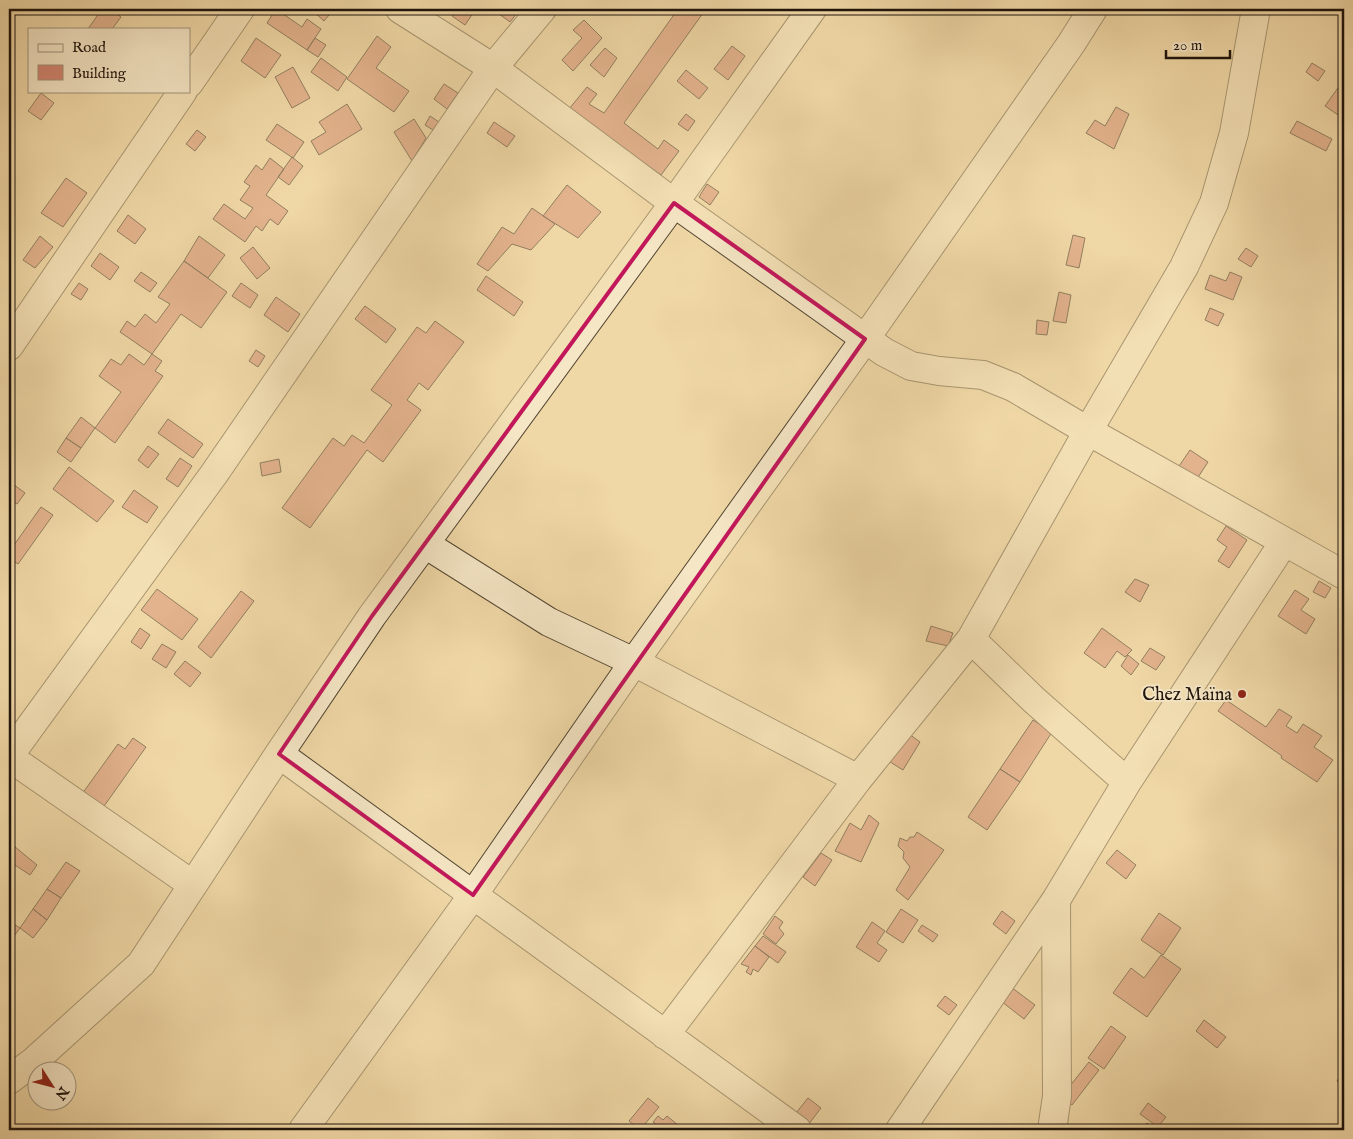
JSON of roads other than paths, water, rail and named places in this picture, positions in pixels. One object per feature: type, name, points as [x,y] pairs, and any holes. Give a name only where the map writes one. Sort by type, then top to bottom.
[{"type":"street","points":[[190,82],[240,9]]},
{"type":"street","points":[[400,9],[494,68],[674,203],[884,352],[911,366],[939,372],[983,375],[1013,387],[1344,575]]},
{"type":"street","points":[[193,885],[9,757],[214,474],[494,68],[542,9]]},
{"type":"street","points":[[9,1080],[33,1062],[141,964],[372,616],[674,203],[812,9]]},
{"type":"street","points":[[303,1130],[473,895],[634,662],[865,339],[1071,44],[1093,9]]},
{"type":"street","points":[[665,1034],[858,779],[971,639],[1088,431],[1184,267],[1214,202],[1234,133],[1256,9]]},
{"type":"street","points":[[9,346],[182,92]]},
{"type":"street","points":[[900,1130],[1056,900],[1127,782],[1284,542]]},
{"type":"street","points":[[425,544],[549,622],[634,662],[858,779]]},
{"type":"street","points":[[971,639],[1034,700],[1127,782]]},
{"type":"street","points":[[279,754],[797,1130]]},
{"type":"street","points":[[1052,1130],[1057,1096],[1056,900]]},
{"type":"place","name":"Chez Maïna","points":[[1242,694]]}]
